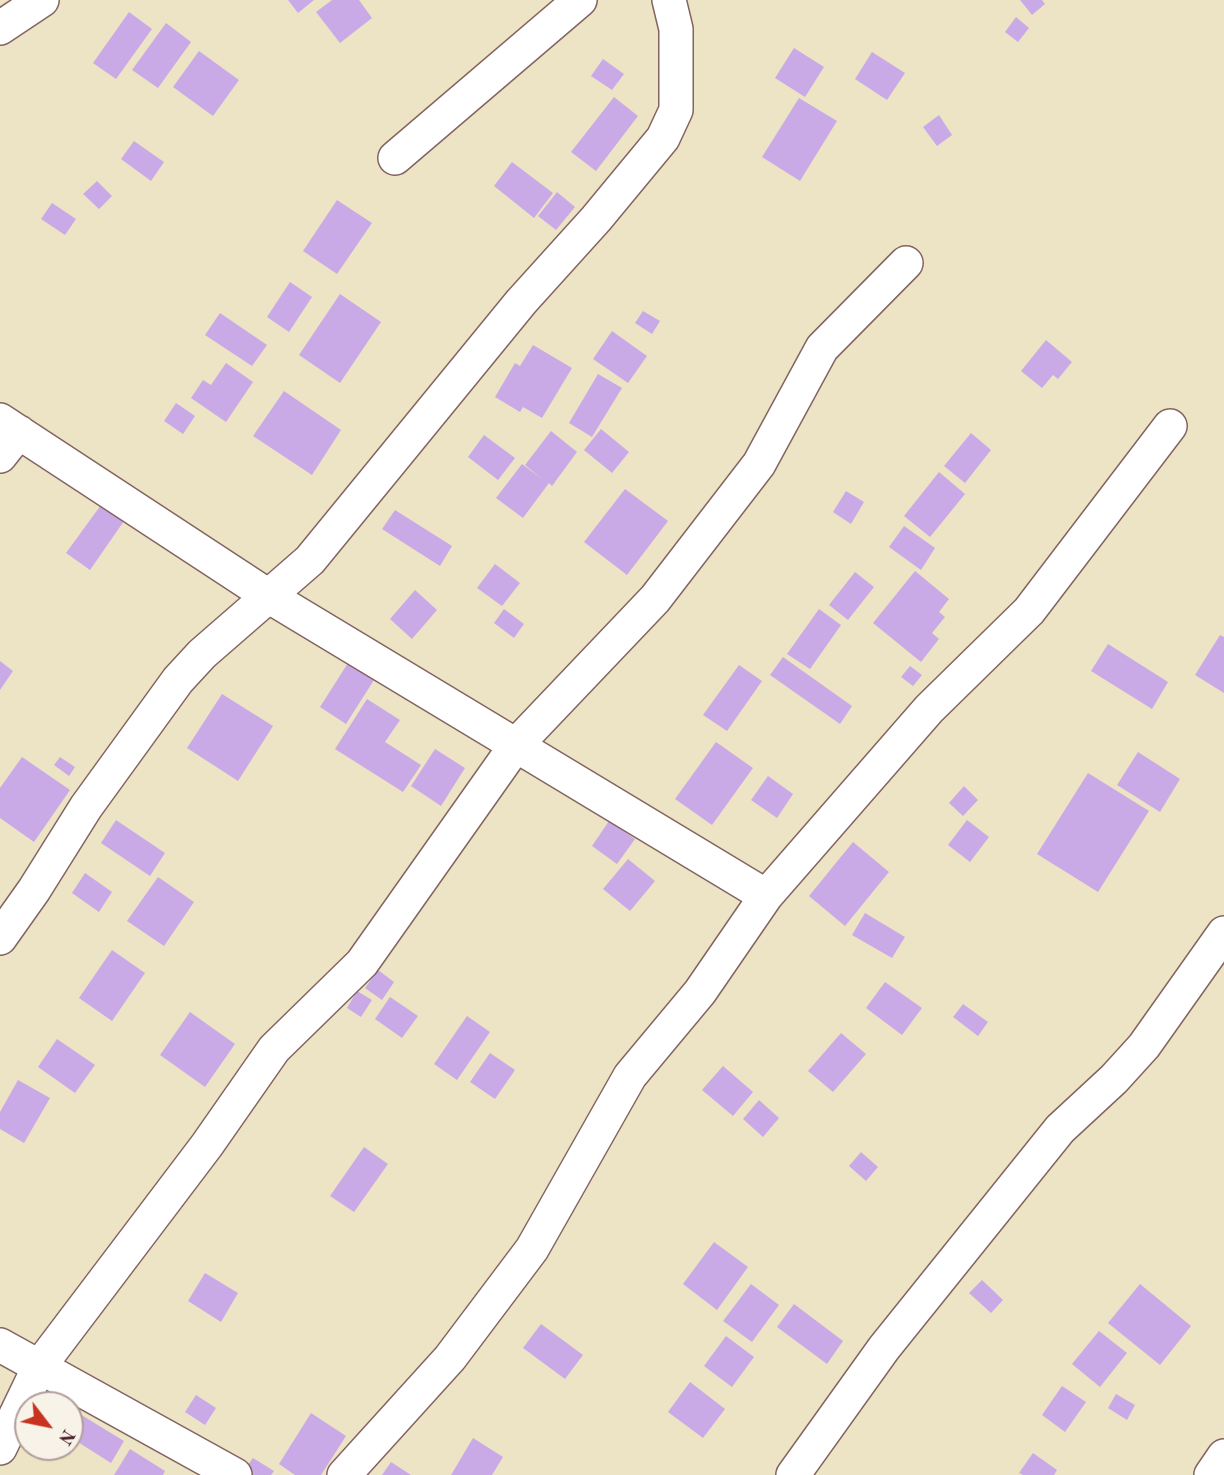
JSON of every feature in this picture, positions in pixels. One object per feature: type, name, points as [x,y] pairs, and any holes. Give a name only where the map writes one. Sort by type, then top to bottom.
[{"type":"street","points":[[0,28],[42,0]]},
{"type":"street","points":[[395,158],[580,0]]},
{"type":"street","points":[[0,938],[34,891],[86,807],[178,680],[202,654],[310,560],[521,302],[596,219],[663,138],[676,110],[676,29],[670,0]]},
{"type":"street","points":[[0,1448],[40,1367],[207,1145],[274,1049],[362,963],[516,745],[655,599],[759,464],[822,348],[906,262]]},
{"type":"street","points":[[344,1475],[450,1358],[532,1249],[630,1076],[700,992],[766,896],[929,709],[1030,611],[1170,426]]},
{"type":"street","points":[[6,436],[766,896]]},
{"type":"street","points":[[793,1475],[884,1348],[1060,1129],[1114,1079],[1144,1046],[1224,933]]},
{"type":"street","points":[[0,1345],[235,1475]]},
{"type":"street","points":[[1211,1475],[1224,1456]]},
{"type":"building","points":[[288,0],[314,0],[298,13]]},
{"type":"building","points":[[332,0],[359,0],[372,18],[340,43],[316,12]]},
{"type":"building","points":[[1020,0],[1042,0],[1045,4],[1032,15]]},
{"type":"building","points":[[129,12],[152,29],[116,79],[93,63]]},
{"type":"building","points":[[1016,17],[1029,28],[1018,42],[1005,32]]},
{"type":"building","points":[[166,23],[191,42],[158,88],[132,70]]},
{"type":"building","points":[[794,48],[824,67],[805,97],[775,78]]},
{"type":"building","points":[[199,51],[239,80],[213,116],[173,87]]},
{"type":"building","points":[[872,52],[905,73],[887,100],[855,79]]},
{"type":"building","points":[[603,59],[624,74],[612,90],[591,76]]},
{"type":"building","points":[[614,97],[638,116],[596,171],[571,152]]},
{"type":"building","points":[[799,98],[837,121],[800,181],[762,157]]},
{"type":"building","points":[[939,115],[952,135],[937,146],[923,127]]},
{"type":"building","points":[[134,141],[164,162],[151,181],[121,159]]},
{"type":"building","points":[[512,162],[553,193],[534,218],[494,186]]},
{"type":"building","points":[[97,181],[112,196],[99,209],[83,194]]},
{"type":"building","points":[[557,192],[575,207],[556,230],[538,216]]},
{"type":"building","points":[[337,200],[372,223],[337,274],[303,251]]},
{"type":"building","points":[[52,203],[76,219],[65,235],[41,219]]},
{"type":"building","points":[[290,282],[312,297],[289,332],[267,317]]},
{"type":"building","points":[[340,294],[381,322],[340,383],[299,355]]},
{"type":"building","points":[[643,311],[660,321],[652,334],[635,323]]},
{"type":"building","points":[[220,313],[267,345],[252,366],[205,335]]},
{"type":"building","points":[[612,331],[647,356],[628,383],[593,359]]},
{"type":"building","points":[[1046,340],[1072,362],[1058,379],[1053,375],[1042,388],[1021,371]]},
{"type":"building","points":[[533,345],[572,368],[542,418],[523,407],[520,412],[495,397],[515,363],[520,366]]},
{"type":"building","points":[[226,363],[253,382],[226,422],[191,398],[203,380],[211,385]]},
{"type":"building","points":[[598,374],[622,388],[592,437],[569,423]]},
{"type":"building","points":[[284,391],[341,430],[312,475],[253,436]]},
{"type":"building","points":[[176,403],[195,416],[183,434],[164,421]]},
{"type":"building","points":[[601,429],[629,452],[612,473],[584,450]]},
{"type":"building","points":[[551,431],[577,452],[552,486],[549,483],[523,518],[496,498],[522,464],[542,479],[525,465]]},
{"type":"building","points":[[971,433],[991,450],[965,483],[944,466]]},
{"type":"building","points":[[484,435],[515,458],[498,480],[468,457]]},
{"type":"building","points":[[939,472],[965,494],[930,537],[904,516]]},
{"type":"building","points":[[625,489],[668,521],[627,575],[584,542]]},
{"type":"building","points":[[846,491],[864,502],[851,524],[833,512]]},
{"type":"building","points":[[101,505],[124,521],[90,570],[66,553]]},
{"type":"building","points":[[395,510],[452,546],[440,566],[382,529]]},
{"type":"building","points":[[904,526],[935,548],[921,570],[889,547]]},
{"type":"building","points":[[495,564],[520,583],[502,606],[477,588]]},
{"type":"building","points":[[915,571],[949,599],[939,612],[945,617],[932,633],[939,639],[921,662],[873,623]]},
{"type":"building","points":[[855,572],[874,587],[848,620],[829,605]]},
{"type":"building","points":[[415,590],[437,610],[412,639],[390,619]]},
{"type":"building","points":[[504,609],[524,624],[514,638],[494,623]]},
{"type":"building","points":[[819,609],[841,625],[810,669],[787,654]]},
{"type":"building","points":[[1220,635],[1224,637],[1224,693],[1195,675]]},
{"type":"building","points":[[1108,644],[1168,682],[1152,709],[1091,671]]},
{"type":"building","points":[[783,657],[852,706],[840,724],[770,675]]},
{"type":"building","points":[[0,661],[13,671],[0,690]]},
{"type":"building","points":[[348,663],[374,680],[346,724],[320,707]]},
{"type":"building","points":[[739,665],[762,681],[727,731],[703,715]]},
{"type":"building","points":[[910,666],[922,675],[913,686],[901,677]]},
{"type":"building","points":[[222,694],[273,726],[238,781],[187,748]]},
{"type":"building","points":[[367,699],[400,720],[385,742],[421,765],[403,792],[335,749]]},
{"type":"building","points":[[716,742],[753,768],[712,825],[675,799]]},
{"type":"building","points":[[435,749],[465,768],[441,806],[411,786]]},
{"type":"building","points":[[1138,752],[1180,779],[1160,812],[1117,785]]},
{"type":"building","points":[[22,757],[70,790],[34,842],[0,818],[0,788]]},
{"type":"building","points":[[60,757],[75,767],[69,776],[54,765]]},
{"type":"building","points":[[1088,773],[1149,811],[1098,892],[1037,854]]},
{"type":"building","points":[[768,776],[793,794],[777,818],[751,800]]},
{"type":"building","points":[[964,786],[978,800],[963,816],[949,803]]},
{"type":"building","points":[[116,820],[165,853],[150,876],[101,843]]},
{"type":"building","points":[[967,820],[989,837],[970,862],[948,845]]},
{"type":"building","points":[[609,821],[635,839],[617,864],[592,846]]},
{"type":"building","points":[[853,842],[889,872],[845,926],[809,896]]},
{"type":"building","points":[[628,859],[655,881],[630,911],[603,889]]},
{"type":"building","points":[[85,873],[112,892],[99,912],[72,893]]},
{"type":"building","points":[[158,877],[194,902],[164,946],[127,921]]},
{"type":"building","points":[[865,913],[905,937],[892,958],[852,935]]},
{"type":"building","points":[[112,950],[145,973],[112,1021],[79,998]]},
{"type":"building","points":[[378,970],[394,982],[382,1000],[365,988]]},
{"type":"building","points":[[885,982],[922,1008],[902,1035],[866,1008]]},
{"type":"building","points":[[357,991],[372,1000],[361,1017],[347,1008]]},
{"type":"building","points":[[390,997],[418,1016],[402,1038],[375,1019]]},
{"type":"building","points":[[963,1004],[988,1022],[978,1036],[953,1017]]},
{"type":"building","points":[[190,1012],[235,1044],[205,1087],[160,1055]]},
{"type":"building","points":[[467,1016],[490,1032],[457,1080],[434,1064]]},
{"type":"building","points":[[841,1033],[866,1054],[833,1092],[808,1071]]},
{"type":"building","points":[[57,1039],[95,1065],[75,1093],[38,1067]]},
{"type":"building","points":[[490,1053],[515,1070],[495,1099],[470,1082]]},
{"type":"building","points":[[723,1066],[753,1092],[733,1116],[702,1090]]},
{"type":"building","points":[[18,1080],[50,1098],[24,1143],[0,1129],[0,1112]]},
{"type":"building","points":[[759,1100],[779,1118],[763,1137],[743,1119]]},
{"type":"building","points":[[364,1147],[388,1164],[354,1212],[330,1196]]},
{"type":"building","points":[[861,1152],[878,1167],[866,1181],[849,1166]]},
{"type":"building","points":[[714,1242],[748,1267],[717,1310],[683,1284]]},
{"type":"building","points":[[205,1273],[238,1293],[221,1322],[188,1301]]},
{"type":"building","points":[[982,1280],[1003,1300],[991,1313],[969,1293]]},
{"type":"building","points":[[751,1284],[779,1305],[752,1342],[723,1321]]},
{"type":"building","points":[[1140,1284],[1191,1326],[1160,1365],[1108,1323]]},
{"type":"building","points":[[794,1304],[843,1341],[827,1364],[777,1327]]},
{"type":"building","points":[[541,1324],[583,1355],[565,1379],[523,1348]]},
{"type":"building","points":[[1099,1331],[1127,1353],[1100,1387],[1072,1364]]},
{"type":"building","points":[[726,1336],[754,1357],[732,1387],[704,1366]]},
{"type":"building","points":[[690,1382],[725,1409],[703,1438],[668,1412]]},
{"type":"building","points":[[1062,1386],[1086,1402],[1065,1432],[1042,1415]]},
{"type":"building","points":[[1116,1394],[1135,1405],[1127,1420],[1108,1408]]},
{"type":"building","points":[[196,1395],[216,1408],[205,1425],[185,1412]]},
{"type":"building","points":[[311,1413],[346,1436],[321,1475],[295,1475],[279,1464]]},
{"type":"building","points":[[84,1417],[124,1441],[111,1463],[84,1446]]},
{"type":"building","points":[[473,1438],[503,1457],[492,1475],[451,1475]]},
{"type":"building","points":[[130,1449],[165,1471],[163,1475],[114,1475]]},
{"type":"building","points":[[1033,1453],[1057,1470],[1054,1475],[1019,1473]]},
{"type":"building","points":[[253,1458],[274,1471],[271,1475],[251,1475],[244,1470]]},
{"type":"building","points":[[391,1462],[411,1475],[382,1475]]}]
